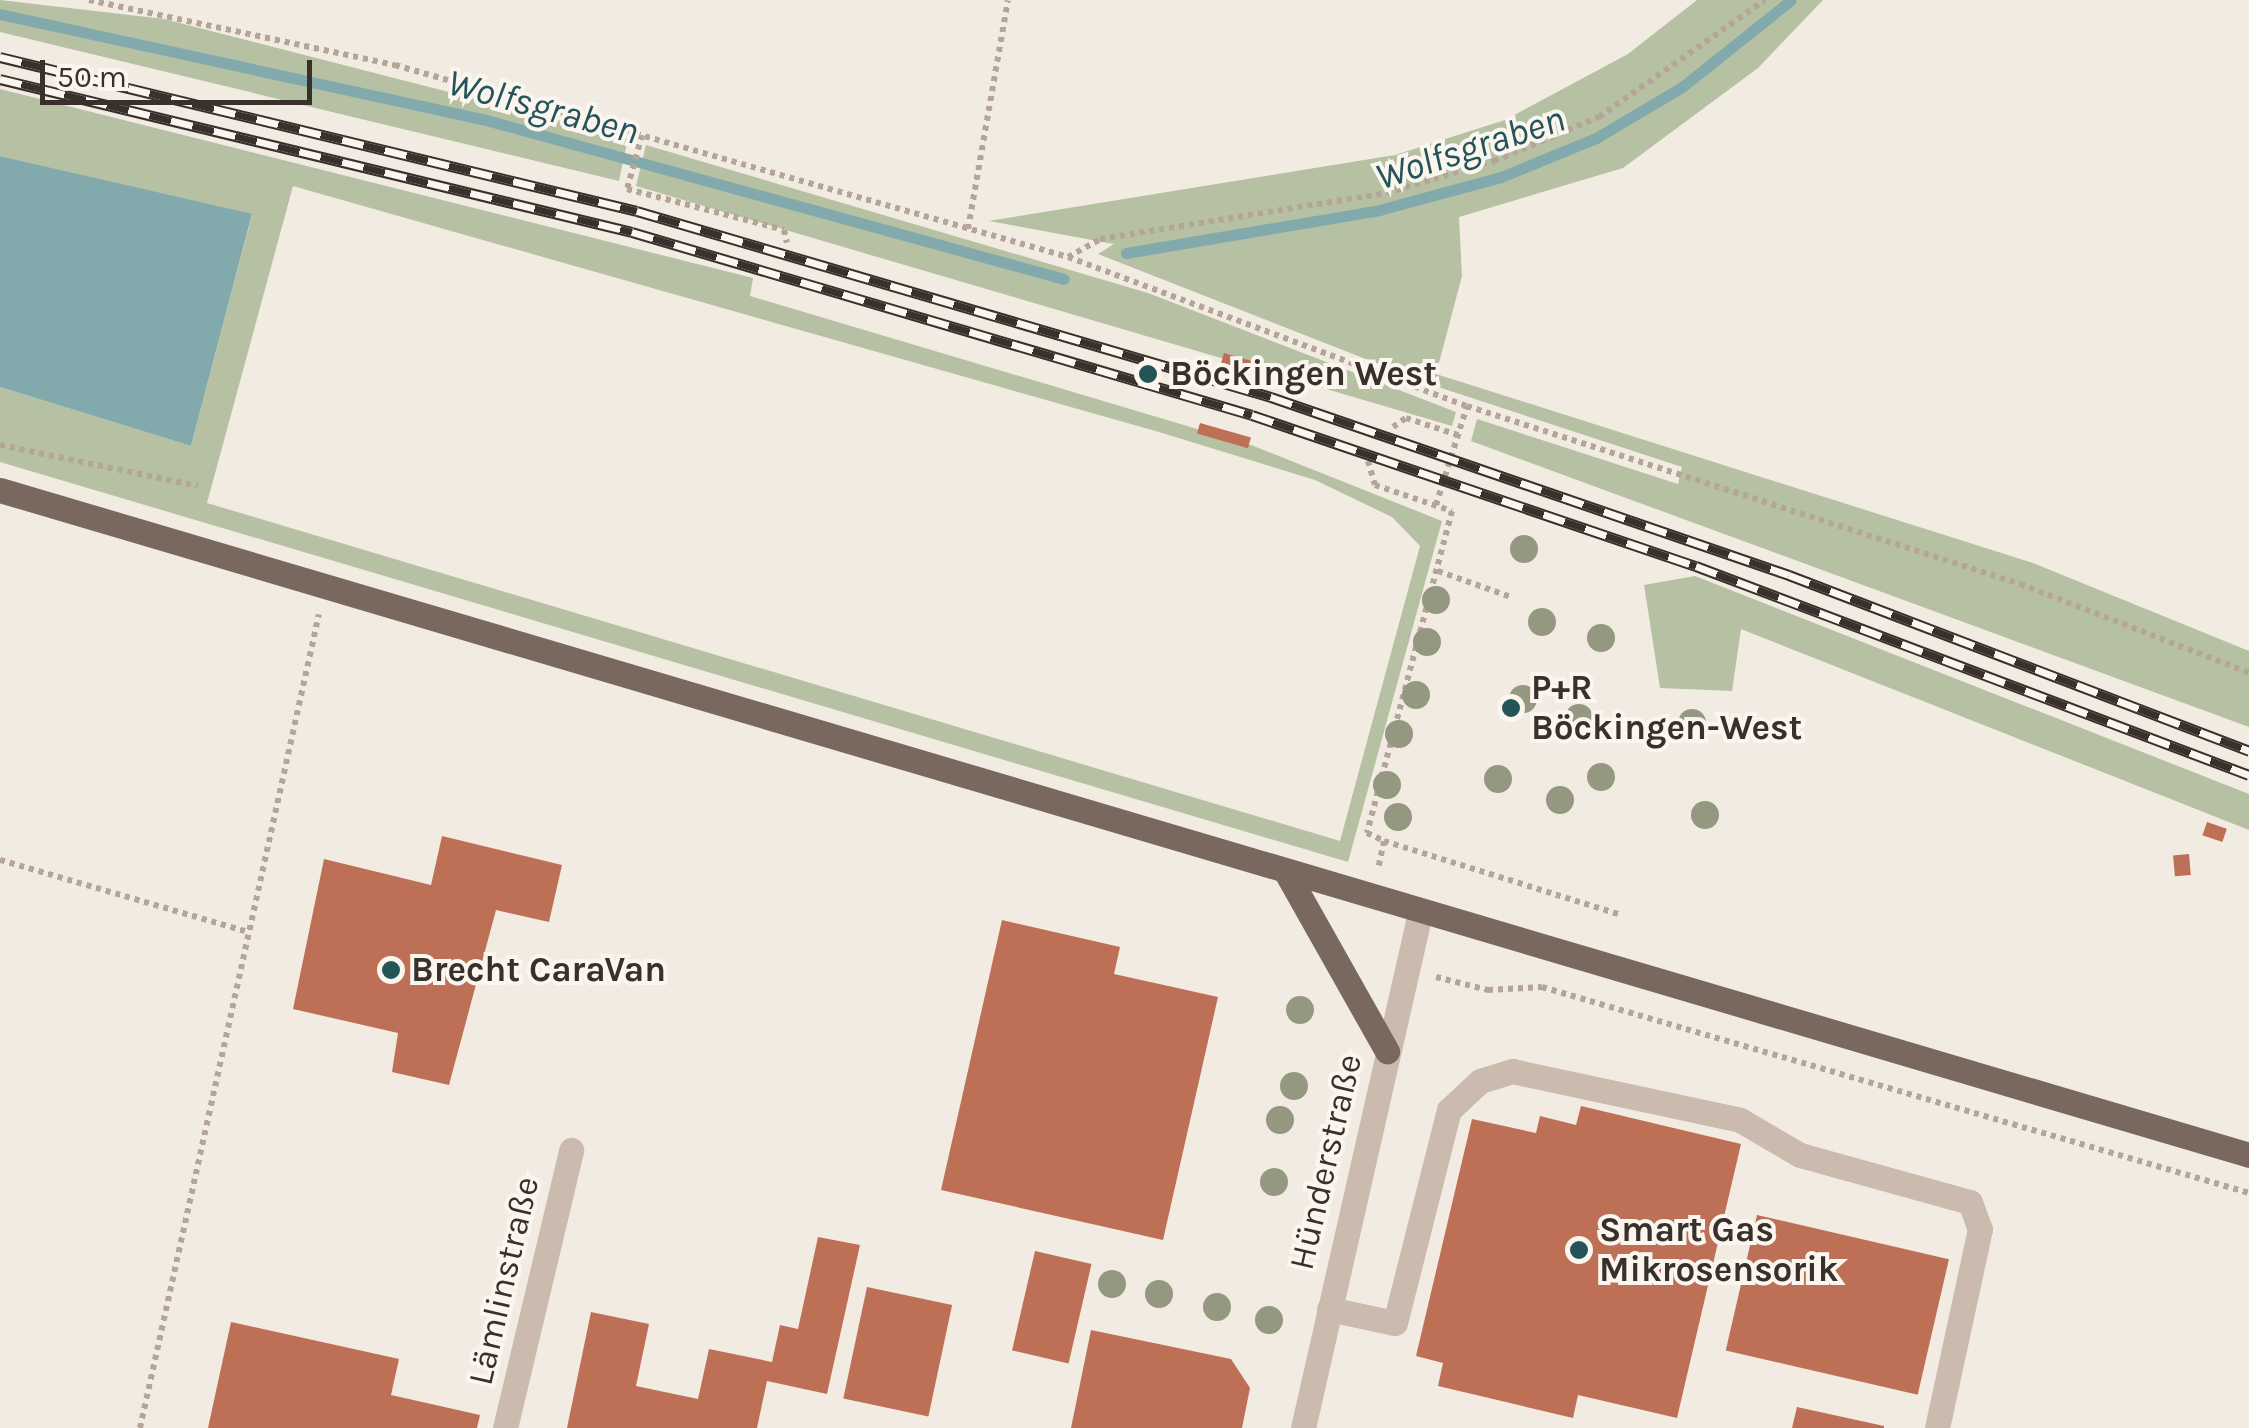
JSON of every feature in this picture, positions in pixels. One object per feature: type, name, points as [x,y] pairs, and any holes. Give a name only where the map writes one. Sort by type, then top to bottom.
[{"type":"main road","points":[[0,490],[324,589],[2249,1155]]},
{"type":"main road","points":[[1286,872],[1387,1051]]},
{"type":"street","name":"Hünderstraße","points":[[1303,1428],[1420,912]]},
{"type":"street","points":[[1329,1309],[1395,1323],[1449,1110],[1480,1082],[1512,1072],[1740,1120],[1800,1156],[1970,1202],[1980,1229],[1937,1428]]},
{"type":"street","name":"Lämlinstraße","points":[[506,1428],[571,1150]]},
{"type":"path","points":[[89,0],[394,65],[1068,256],[1467,406],[2020,584],[2249,674]]},
{"type":"path","points":[[968,229],[1008,0]]},
{"type":"path","points":[[1068,256],[1100,239],[1386,193],[1494,161],[1599,117],[1766,0]]},
{"type":"path","points":[[642,135],[626,189],[784,230],[787,242]]},
{"type":"path","points":[[1436,505],[1467,406]]},
{"type":"path","points":[[1393,426],[1406,418],[1458,436]]},
{"type":"path","points":[[0,446],[198,486]]},
{"type":"path","points":[[1367,832],[1452,511],[1375,484],[1368,461]]},
{"type":"path","points":[[1438,571],[1511,597]]},
{"type":"path","points":[[140,1428],[324,589]]},
{"type":"path","points":[[1384,842],[1622,915]]},
{"type":"path","points":[[0,860],[248,932]]},
{"type":"path","points":[[1406,970],[1488,990],[1542,987],[2249,1193]]},
{"type":"green space","points":[[0,0],[164,19],[628,138],[619,181],[0,32]]},
{"type":"green space","points":[[1697,0],[1823,0],[1758,68],[1623,168],[1459,217],[1462,276],[1436,374],[2033,563],[2249,651],[2249,727],[1471,441],[1477,419],[1678,484],[1682,467],[1432,385],[1098,254],[1114,244],[989,221],[1395,155],[1505,120],[1628,54]]},
{"type":"green space","points":[[0,89],[753,278],[750,296],[1251,445],[1442,521],[1348,862],[0,462],[0,387],[191,446],[252,215],[0,156]],"holes":[[[293,186],[1159,432],[1315,480],[1392,517],[1420,546],[1340,841],[207,503]]]},
{"type":"green space","points":[[646,145],[1148,293],[1456,412],[1452,426],[636,186]]},
{"type":"green space","points":[[1695,576],[2249,794],[2249,830],[1741,629],[1732,691],[1660,688],[1644,585]]},
{"type":"water","points":[[0,156],[252,214],[191,446],[0,387]]},
{"type":"building","points":[[1224,353],[1272,367],[1269,376],[1221,363]]},
{"type":"building","points":[[1200,423],[1251,438],[1248,448],[1197,434]]},
{"type":"building","points":[[2207,822],[2227,829],[2222,842],[2202,835]]},
{"type":"building","name":"Brecht CaraVan","points":[[442,836],[562,865],[549,922],[496,910],[449,1085],[392,1072],[398,1033],[293,1009],[324,859],[431,885]]},
{"type":"building","points":[[2189,854],[2191,875],[2175,876],[2173,855]]},
{"type":"building","points":[[1002,920],[1120,947],[1114,974],[1218,997],[1163,1240],[941,1190]]},
{"type":"building","name":"Smart Gas Mikrosensorik","points":[[1581,1106],[1741,1144],[1677,1418],[1578,1395],[1573,1418],[1438,1386],[1443,1363],[1416,1356],[1472,1119],[1536,1133],[1540,1116],[1576,1125]]},
{"type":"building","points":[[1757,1215],[1949,1259],[1918,1395],[1726,1350]]},
{"type":"building","points":[[818,1237],[860,1245],[827,1394],[767,1381],[757,1428],[567,1428],[591,1312],[649,1324],[636,1386],[698,1399],[709,1349],[772,1362],[780,1325],[798,1329]]},
{"type":"building","points":[[1035,1251],[1092,1264],[1069,1363],[1012,1350]]},
{"type":"building","points":[[867,1287],[952,1305],[928,1417],[843,1399]]},
{"type":"building","points":[[231,1322],[399,1359],[391,1395],[480,1415],[477,1428],[208,1428]]},
{"type":"building","points":[[1091,1330],[1231,1359],[1250,1388],[1242,1428],[1071,1428]]},
{"type":"building","points":[[1797,1407],[1884,1426],[1884,1428],[1792,1428]]},
{"type":"waterway","name":"Wolfsgraben","points":[[1126,253],[1379,210],[1501,177],[1596,138],[1682,87],[1791,0]]},
{"type":"waterway","name":"Wolfsgraben","points":[[0,14],[486,120],[1064,279]]},
{"type":"railway","points":[[0,57],[637,211],[1271,397],[1789,575],[2249,751]]},
{"type":"railway","points":[[0,79],[632,232],[1252,415],[1696,566],[2249,775]]},
{"type":"place","name":"Böckingen West","points":[[1148,374]]},
{"type":"place","name":"P+R Böckingen-West","points":[[1511,708]]},
{"type":"place","name":"Brecht CaraVan","points":[[391,970]]},
{"type":"place","name":"Smart Gas Mikrosensorik","points":[[1579,1250]]}]
